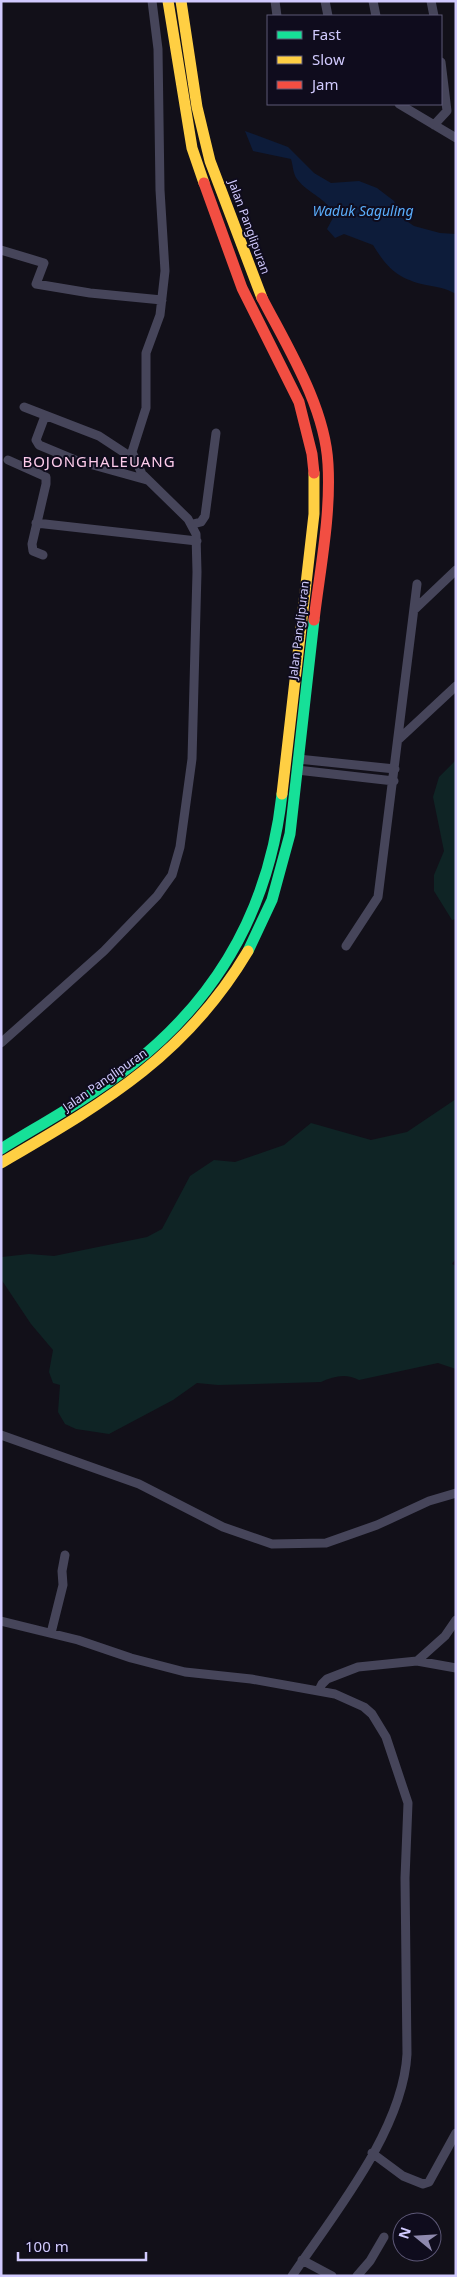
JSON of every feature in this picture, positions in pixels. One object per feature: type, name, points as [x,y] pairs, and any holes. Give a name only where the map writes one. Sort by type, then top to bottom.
[{"type":"main road","name":"Jalan Panglipuran","points":[[1,1149],[90,1094],[137,1062],[181,1020],[230,957],[257,904],[275,842],[314,514],[315,488],[312,454],[299,402],[252,311],[196,162],[184,105],[168,1]]},
{"type":"main road","name":"Jalan Panglipuran","points":[[1,1163],[96,1106],[155,1063],[186,1033],[232,977],[252,945],[264,921],[281,874],[290,834],[327,506],[328,463],[322,430],[306,383],[256,285],[210,161],[198,107],[180,1]]},
{"type":"main road","points":[[302,618],[314,620]]},
{"type":"main road","points":[[90,1094],[96,1106]]},
{"type":"street","points":[[134,459],[134,444],[146,408],[146,353],[160,315],[166,249],[160,190],[158,48],[152,1]]},
{"type":"street","points":[[275,1],[277,15]]},
{"type":"street","points":[[325,1],[328,15]]},
{"type":"street","points":[[373,1],[376,15]]},
{"type":"street","points":[[431,1],[434,15]]},
{"type":"street","points":[[434,124],[447,111],[442,70]]},
{"type":"street","points":[[401,105],[456,138]]},
{"type":"street","points":[[2,253],[44,263],[36,284],[90,294],[162,300]]},
{"type":"street","points":[[1,1043],[123,932],[166,884],[177,862],[187,806],[192,759],[197,541],[193,524],[147,480],[134,459],[99,436],[24,407]]},
{"type":"street","points":[[45,416],[36,440],[39,445],[75,460],[147,480]]},
{"type":"street","points":[[193,524],[200,522],[205,516],[216,433]]},
{"type":"street","points":[[8,460],[46,477],[32,548],[43,556]]},
{"type":"street","points":[[36,523],[197,541]]},
{"type":"street","points":[[414,610],[456,570]]},
{"type":"street","points":[[346,946],[378,898],[396,769],[404,677],[417,584]]},
{"type":"street","points":[[398,740],[456,686]]},
{"type":"street","points":[[297,765],[396,769]]},
{"type":"street","points":[[297,765],[394,781]]},
{"type":"street","points":[[1,1435],[139,1484],[223,1527],[272,1544],[326,1543],[377,1525],[429,1501],[456,1493]]},
{"type":"street","points":[[51,1633],[64,1585],[62,1572],[65,1555]]},
{"type":"street","points":[[417,1661],[445,1636],[456,1620]]},
{"type":"street","points":[[1,1621],[51,1633],[156,1666],[186,1672],[251,1678],[319,1690],[350,1700],[364,1707],[372,1714],[386,1737],[408,1803],[405,1878],[407,2066],[395,2110],[372,2153],[292,2276]]},
{"type":"street","points":[[319,1690],[327,1679],[351,1669],[417,1661],[456,1668]]},
{"type":"street","points":[[372,2153],[403,2176],[423,2184],[429,2182],[456,2133]]},
{"type":"street","points":[[357,2276],[370,2261],[384,2237]]},
{"type":"street","points":[[302,2260],[332,2276]]},
{"type":"green space","points":[[456,760],[456,919],[452,920],[434,891],[434,875],[444,851],[433,797],[439,777]]},
{"type":"green space","points":[[456,1099],[456,1258],[452,1264],[456,1266],[456,1369],[438,1363],[359,1380],[345,1376],[321,1382],[218,1385],[197,1383],[173,1400],[109,1434],[76,1429],[65,1424],[58,1412],[60,1385],[53,1383],[49,1372],[53,1350],[31,1324],[1,1279],[2,1257],[29,1254],[54,1256],[147,1237],[162,1229],[190,1176],[214,1160],[235,1162],[284,1145],[311,1123],[371,1140],[407,1132]]},
{"type":"water","name":"Waduk Saguling","points":[[245,131],[288,147],[314,173],[331,183],[359,181],[377,188],[394,201],[402,218],[414,226],[440,233],[456,234],[456,294],[441,288],[416,283],[401,276],[383,260],[373,245],[344,234],[335,238],[327,229],[334,216],[331,210],[327,204],[297,179],[291,159],[253,151]]},
{"type":"traffic: fast","points":[[248,951],[272,900],[290,834],[314,620]]},
{"type":"traffic: fast","points":[[1,1149],[68,1109],[116,1077],[163,1038],[191,1009],[215,978],[235,945],[252,910],[266,873],[276,834],[282,794]]},
{"type":"traffic: slow","points":[[168,1],[192,148],[204,183]]},
{"type":"traffic: slow","points":[[181,1],[197,107],[210,161],[262,298]]},
{"type":"traffic: slow","points":[[282,794],[314,514],[314,473]]},
{"type":"traffic: slow","points":[[1,1163],[107,1098],[169,1049],[197,1020],[223,988],[248,951]]},
{"type":"traffic: jam","points":[[204,183],[242,288],[299,402],[312,454],[314,473]]},
{"type":"traffic: jam","points":[[262,298],[304,378],[320,421],[325,443],[328,464],[328,503],[314,620]]},
{"type":"district","name":"BOJONGHALEUANG","points":[[99,462]]}]
